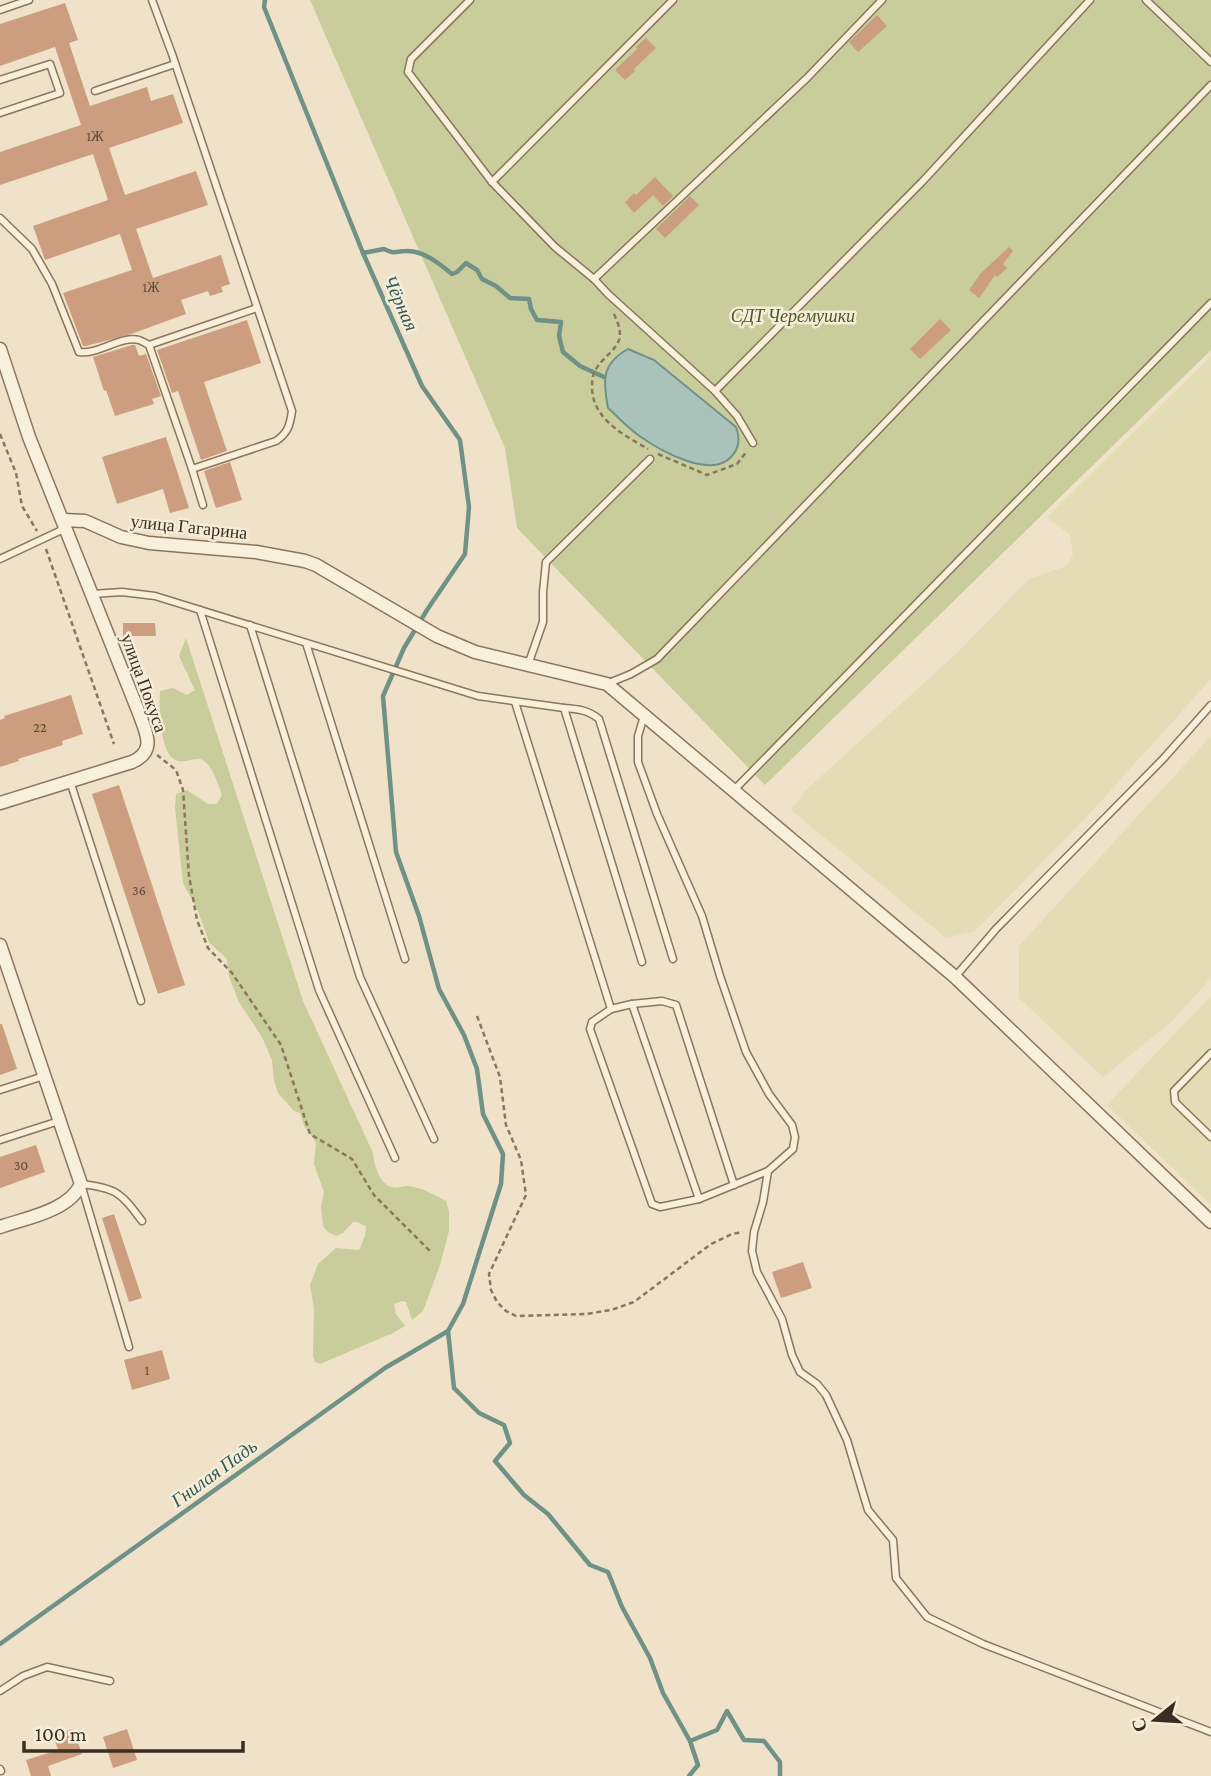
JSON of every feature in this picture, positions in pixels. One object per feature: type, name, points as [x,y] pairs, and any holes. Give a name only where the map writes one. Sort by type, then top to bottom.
[{"type":"street","points":[[0,349],[29,437],[64,524]]},
{"type":"street","name":"улица Гагарина","points":[[64,524],[85,521],[121,537],[149,543],[256,552],[305,561],[437,636],[475,652],[607,684]]},
{"type":"street","name":"улица Покуса","points":[[0,803],[132,762],[147,751],[148,742],[139,713],[64,524]]},
{"type":"street","points":[[607,684],[955,977],[1211,1222]]},
{"type":"street","points":[[0,945],[81,1184],[77,1193],[60,1206],[0,1227]]},
{"type":"lane","points":[[0,10],[29,0]]},
{"type":"lane","points":[[152,0],[292,411],[290,427],[284,436],[276,441],[192,469]]},
{"type":"lane","points":[[470,0],[411,59],[408,72],[492,182],[555,247],[594,279],[715,391],[737,416],[753,443]]},
{"type":"lane","points":[[492,182],[673,0]]},
{"type":"lane","points":[[594,279],[807,78],[883,0]]},
{"type":"lane","points":[[715,391],[922,182],[1090,0]]},
{"type":"lane","points":[[1146,0],[1211,62]]},
{"type":"lane","points":[[0,80],[50,64],[60,93],[0,113]]},
{"type":"lane","points":[[95,91],[176,64]]},
{"type":"lane","points":[[607,684],[657,659],[1211,85]]},
{"type":"lane","points":[[0,218],[32,249],[52,284],[79,352],[87,353],[122,341],[137,339],[149,345],[203,505]]},
{"type":"lane","points":[[734,790],[1211,303]]},
{"type":"lane","points":[[149,345],[257,308]]},
{"type":"lane","points":[[528,665],[543,622],[545,562],[650,458]]},
{"type":"lane","points":[[0,559],[41,539],[64,524]]},
{"type":"lane","points":[[92,594],[122,592],[155,596],[478,696],[592,713],[598,719],[673,959]]},
{"type":"lane","points":[[200,610],[319,990],[394,1158]]},
{"type":"lane","points":[[250,625],[360,977],[434,1139]]},
{"type":"lane","points":[[306,643],[405,959]]},
{"type":"lane","points":[[515,702],[611,1009]]},
{"type":"lane","points":[[955,977],[996,929],[1163,760],[1211,705]]},
{"type":"lane","points":[[564,708],[642,962]]},
{"type":"lane","points":[[644,716],[638,736],[638,762],[657,814],[702,916],[746,1052],[769,1094],[792,1125],[793,1149],[768,1171],[734,1185],[699,1199],[660,1207],[652,1204],[590,1030],[592,1022],[611,1009],[662,1000],[676,1005],[734,1185]]},
{"type":"lane","points":[[70,781],[141,1002]]},
{"type":"lane","points":[[632,1004],[699,1199]]},
{"type":"lane","points":[[1211,1052],[1174,1091],[1175,1102],[1211,1137]]},
{"type":"lane","points":[[0,1090],[44,1076]]},
{"type":"lane","points":[[0,1140],[59,1121]]},
{"type":"lane","points":[[768,1171],[754,1232],[752,1251],[757,1272],[782,1319],[792,1355],[800,1372],[817,1384],[826,1395],[847,1440],[868,1510],[893,1540],[896,1578],[927,1617],[983,1644],[1211,1732]]},
{"type":"lane","points":[[129,1347],[81,1184],[115,1191],[142,1221]]},
{"type":"lane","points":[[0,1691],[23,1676],[47,1667],[110,1681]]},
{"type":"path","points":[[608,293],[620,337],[592,376],[592,392],[597,410],[619,432],[654,452],[707,475],[737,464],[753,443]]},
{"type":"path","points":[[0,434],[16,473],[22,506],[46,547],[114,744]]},
{"type":"path","points":[[147,751],[160,756],[176,770],[183,790],[189,876],[197,920],[208,948],[232,973],[281,1045],[310,1134],[352,1158],[374,1195],[432,1253]]},
{"type":"path","points":[[477,1016],[500,1077],[506,1125],[522,1160],[526,1195],[489,1275],[491,1290],[497,1303],[506,1311],[516,1316],[586,1314],[611,1310],[634,1302],[711,1244],[732,1234],[754,1232]]},
{"type":"shaded area","points":[[1211,356],[1211,679],[1092,811],[975,931],[946,938],[791,810],[805,791],[958,652],[1029,579],[1067,566],[1073,554],[1070,535],[1047,517]]},
{"type":"shaded area","points":[[1211,736],[1211,978],[1171,1022],[1103,1077],[1019,998],[1019,946]]},
{"type":"shaded area","points":[[1211,996],[1211,1205],[1107,1105]]},
{"type":"green space","name":"СДТ Черемушки","points":[[310,0],[1211,0],[1211,350],[765,785],[517,528],[505,448]]},
{"type":"green space","points":[[186,638],[303,1001],[373,1153],[378,1173],[391,1187],[413,1187],[446,1201],[449,1211],[449,1231],[423,1311],[412,1320],[406,1302],[394,1304],[396,1314],[405,1326],[320,1364],[315,1362],[313,1356],[314,1308],[310,1285],[318,1264],[336,1248],[359,1250],[366,1226],[353,1222],[343,1233],[336,1236],[323,1226],[321,1207],[324,1192],[314,1164],[316,1142],[304,1126],[300,1113],[294,1111],[278,1093],[272,1060],[262,1037],[239,1002],[229,977],[227,959],[209,942],[198,911],[183,883],[176,794],[187,790],[208,804],[217,804],[222,795],[213,772],[202,759],[178,761],[167,750],[164,741],[160,719],[160,691],[173,688],[187,695],[195,690],[179,656]]},
{"type":"water","points":[[628,349],[654,360],[736,427],[738,443],[731,457],[722,463],[711,465],[673,455],[641,437],[608,408],[605,381],[608,367]]},
{"type":"building","points":[[65,3],[78,40],[69,43],[90,106],[147,87],[151,101],[173,94],[183,123],[109,148],[125,195],[196,171],[208,205],[136,229],[153,278],[221,255],[230,284],[221,287],[223,292],[210,296],[208,291],[181,300],[186,314],[131,334],[86,346],[83,346],[63,293],[132,270],[120,234],[45,260],[33,226],[108,200],[93,154],[0,185],[0,152],[81,125],[55,47],[0,66],[0,24]]},
{"type":"building","points":[[877,15],[887,26],[858,52],[849,42]]},
{"type":"building","points":[[646,38],[656,48],[625,80],[615,70]]},
{"type":"building","points":[[655,177],[673,196],[663,206],[653,195],[634,213],[625,202]]},
{"type":"building","points":[[690,196],[699,205],[665,238],[656,229]]},
{"type":"building","points":[[1009,247],[1013,251],[1003,264],[1007,268],[997,277],[995,275],[979,298],[969,290],[981,273]]},
{"type":"building","points":[[940,319],[951,330],[920,359],[910,349]]},
{"type":"building","points":[[247,320],[261,363],[204,382],[227,451],[201,460],[178,391],[172,393],[157,350]]},
{"type":"building","points":[[135,345],[139,356],[146,354],[161,396],[152,399],[154,404],[115,416],[93,357]]},
{"type":"building","points":[[166,437],[189,508],[170,513],[163,489],[117,504],[102,457]]},
{"type":"building","points":[[230,462],[242,500],[216,508],[204,471]]},
{"type":"building","points":[[123,623],[155,623],[156,636],[123,636]]},
{"type":"building","points":[[71,695],[83,734],[62,741],[63,745],[0,767],[0,720],[5,718],[4,716]]},
{"type":"building","points":[[119,785],[185,985],[158,994],[92,794]]},
{"type":"building","points":[[0,1024],[17,1069],[0,1075]]},
{"type":"building","points":[[36,1145],[45,1172],[0,1188],[0,1157]]},
{"type":"building","points":[[114,1214],[142,1298],[129,1302],[102,1218]]},
{"type":"building","points":[[803,1262],[812,1288],[781,1298],[772,1272]]},
{"type":"building","points":[[162,1350],[170,1379],[132,1390],[124,1360]]},
{"type":"building","points":[[73,1729],[82,1754],[48,1766],[51,1776],[31,1776],[26,1760],[58,1750],[53,1735]]},
{"type":"building","points":[[127,1729],[137,1760],[113,1768],[103,1737]]},
{"type":"waterway","name":"Чёрная","points":[[265,0],[264,7],[363,253],[422,386],[460,440],[469,507],[465,554],[404,648],[383,696],[396,852],[419,916],[439,989],[464,1035],[477,1069],[483,1114],[503,1154],[501,1184],[463,1304],[448,1331],[454,1388],[479,1413],[504,1425],[510,1443],[495,1461],[524,1495],[548,1514],[590,1565],[608,1572],[622,1607],[650,1658],[663,1693],[690,1741],[698,1765],[689,1776]]},
{"type":"waterway","points":[[363,253],[384,249],[393,252],[412,251],[431,258],[452,274],[466,263],[477,270],[482,279],[510,298],[529,299],[537,320],[561,322],[559,336],[563,352],[580,366],[604,377]]},
{"type":"waterway","name":"Гнилая Падь","points":[[0,1644],[385,1368],[448,1331]]},
{"type":"waterway","points":[[690,1741],[717,1730],[727,1711],[744,1740],[764,1741],[780,1762],[780,1776]]}]
